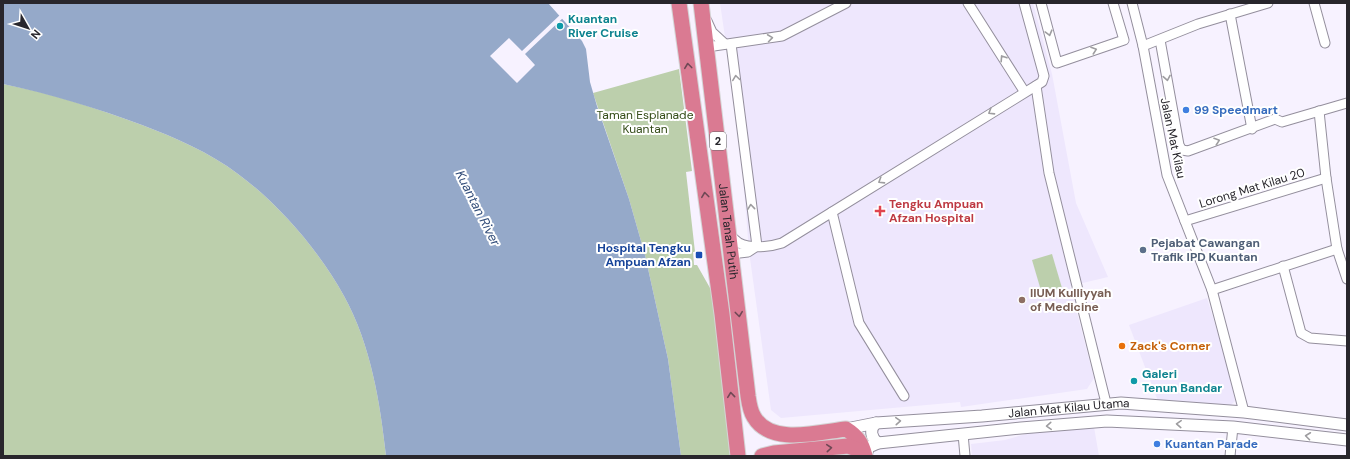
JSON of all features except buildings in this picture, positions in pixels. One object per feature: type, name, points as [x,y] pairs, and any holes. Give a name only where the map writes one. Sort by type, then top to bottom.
[{"type":"highway","name":"Jalan Tanah Putih","points":[[679,3],[711,233],[738,456]]},
{"type":"highway","name":"Jalan Tanah Putih","points":[[701,4],[748,396],[753,416],[766,428],[790,435]]},
{"type":"highway","points":[[684,33],[691,37],[696,33],[701,4]]},
{"type":"highway","points":[[711,233],[731,254],[716,274]]},
{"type":"highway","points":[[846,429],[853,433],[862,443],[865,456]]},
{"type":"highway","name":"Jalan Mat Kilau Utama","points":[[790,435],[846,429]]},
{"type":"highway","points":[[761,456],[770,445],[790,435]]},
{"type":"highway","points":[[761,456],[774,453],[848,446],[859,450],[865,456]]},
{"type":"street","points":[[968,3],[1024,91]]},
{"type":"street","points":[[729,235],[739,243],[750,246],[782,243],[1024,91],[1042,82],[1044,76],[1024,3]]},
{"type":"street","points":[[1041,3],[1057,63],[1124,40],[1113,3]]},
{"type":"street","name":"Jalan Mat Kilau","points":[[1132,3],[1143,46],[1167,175],[1212,290],[1244,412]]},
{"type":"street","points":[[1143,46],[1230,14],[1237,7],[1268,3]]},
{"type":"street","points":[[1314,3],[1325,43]]},
{"type":"street","points":[[701,4],[712,32],[728,44],[757,246]]},
{"type":"street","points":[[707,47],[782,36],[840,4]]},
{"type":"street","points":[[1230,14],[1252,129],[1275,118],[1282,122],[1347,103]]},
{"type":"street","name":"Jalan Mat Kilau","points":[[1160,40],[1179,145],[1182,150],[1188,151],[1252,129]]},
{"type":"street","points":[[1036,86],[1048,170],[1106,404]]},
{"type":"street","points":[[1319,112],[1326,178],[1337,249],[1347,279]]},
{"type":"street","name":"Lorong Mat Kilau 20","points":[[1185,221],[1326,178]]},
{"type":"street","points":[[832,212],[857,317],[904,396]]},
{"type":"street","points":[[731,254],[748,252],[757,246]]},
{"type":"street","points":[[1212,290],[1337,249]]},
{"type":"street","points":[[1283,266],[1301,333],[1310,338],[1347,341]]},
{"type":"street","name":"Jalan Mat Kilau Utama","points":[[846,429],[876,423],[982,416],[1106,404],[1244,412],[1347,425]]},
{"type":"street","points":[[982,416],[977,425],[982,432]]},
{"type":"street","name":"Jalan Mat Kilau Utama","points":[[878,443],[1107,421],[1233,427],[1347,440]]},
{"type":"street","points":[[865,456],[869,447],[878,443],[872,434],[872,428],[876,423]]},
{"type":"street","points":[[1230,456],[1233,427]]},
{"type":"street","points":[[963,434],[965,456]]},
{"type":"shaded area","name":"Tengku Ampuan Afzan Hospital","points":[[720,3],[1033,3],[1052,74],[1076,203],[1108,277],[1070,286],[1094,378],[1087,389],[961,407],[960,402],[781,418],[771,410],[749,251],[740,139]]},
{"type":"shaded area","points":[[1207,298],[1228,367],[1235,401],[1228,408],[1158,401],[1129,325]]},
{"type":"shaded area","points":[[1094,427],[1099,456],[972,456],[971,444],[1005,440],[1029,433]]},
{"type":"green space","name":"Taman Esplanade Kuantan","points":[[679,69],[692,171],[686,172],[695,252],[693,252],[694,265],[697,265],[714,295],[733,456],[681,456],[668,359],[645,255],[629,199],[593,93]]},
{"type":"green space","points":[[3,84],[56,96],[142,125],[180,140],[227,166],[253,186],[283,214],[311,246],[323,263],[344,296],[353,315],[368,354],[373,374],[381,415],[386,456],[3,456]]},
{"type":"green space","points":[[1052,254],[1062,288],[1042,294],[1032,260]]},
{"type":"water","name":"Kuantan River","points":[[3,3],[548,3],[582,41],[586,49],[590,82],[629,199],[645,255],[668,359],[681,456],[386,456],[381,415],[373,374],[361,334],[344,296],[311,246],[283,214],[253,186],[227,166],[192,146],[155,130],[108,113],[56,97],[3,84]]},
{"type":"pier","points":[[561,14],[564,17],[525,54],[535,65],[517,83],[490,56],[509,38],[522,51]]},
{"type":"place","name":"Kuantan River Cruise","points":[[560,26]]},
{"type":"place","name":"99 Speedmart","points":[[1186,110]]},
{"type":"place","name":"Tengku Ampuan Afzan Hospital","points":[[880,211]]},
{"type":"place","name":"Pejabat Cawangan Trafik IPD Kuantan","points":[[1143,250]]},
{"type":"place","name":"Hospital Tengku Ampuan Afzan","points":[[699,255]]},
{"type":"place","name":"IIUM Kulliyyah of Medicine","points":[[1022,300]]},
{"type":"place","name":"Zack's Corner","points":[[1122,346]]},
{"type":"place","name":"Galeri Tenun Bandar","points":[[1134,381]]},
{"type":"place","name":"Kuantan Parade","points":[[1157,444]]}]
